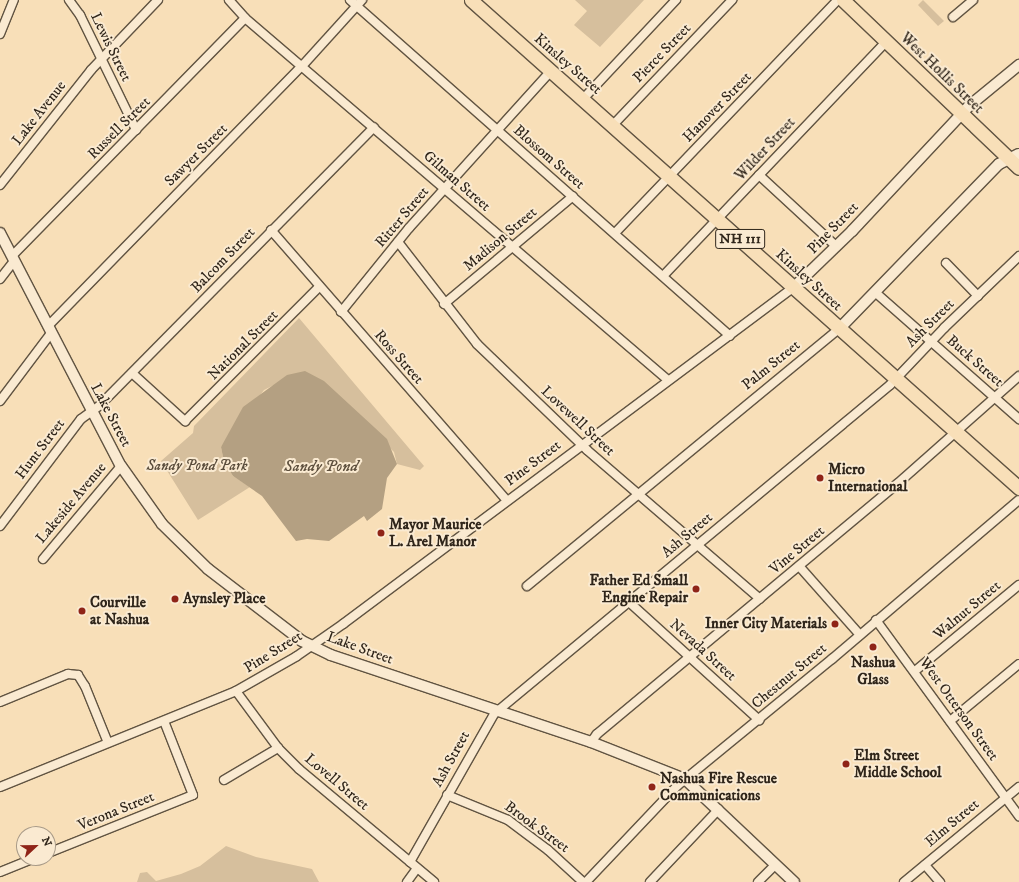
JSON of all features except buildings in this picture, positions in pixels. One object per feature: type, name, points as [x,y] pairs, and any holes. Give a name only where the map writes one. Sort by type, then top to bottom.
[{"type":"main road","name":"Kinsley Street","points":[[472,0],[1019,488]]},
{"type":"main road","name":"West Hollis Street","points":[[843,0],[961,114],[1014,156],[1019,168]]},
{"type":"street","points":[[0,34],[14,0]]},
{"type":"street","name":"Lewis Street","points":[[69,0],[80,15],[136,130]]},
{"type":"street","name":"Lake Avenue","points":[[0,185],[101,58],[158,0]]},
{"type":"street","name":"Gilman Street","points":[[230,0],[245,18],[303,65],[444,189],[668,380]]},
{"type":"street","name":"Blossom Street","points":[[350,0],[359,3],[497,130],[664,275],[730,336]]},
{"type":"street","points":[[583,99],[676,0]]},
{"type":"street","name":"Pierce Street","points":[[613,125],[732,0]]},
{"type":"street","name":"Hanover Street","points":[[615,233],[838,0]]},
{"type":"street","points":[[953,17],[973,0]]},
{"type":"street","name":"Sawyer Street","points":[[0,401],[49,330],[303,65],[359,3]]},
{"type":"street","name":"Russell Street","points":[[0,279],[13,258],[245,18]]},
{"type":"street","name":"Wilder Street","points":[[664,275],[886,42]]},
{"type":"street","name":"Pine Street","points":[[0,787],[236,691],[311,646],[343,624],[794,287],[836,246],[961,114],[1019,64]]},
{"type":"street","name":"Ritter Street","points":[[342,312],[398,242],[551,71]]},
{"type":"street","name":"Balcom Street","points":[[91,411],[132,373],[374,127]]},
{"type":"street","name":"Palm Street","points":[[527,586],[839,329],[876,293],[918,246],[999,164],[1014,156]]},
{"type":"street","points":[[760,175],[836,246]]},
{"type":"street","name":"Madison Street","points":[[444,304],[573,196]]},
{"type":"street","name":"Ross Street","points":[[271,230],[507,502]]},
{"type":"street","name":"Lake Street","points":[[0,232],[49,330],[121,466],[159,520],[182,545],[217,576],[311,646],[366,667],[591,742],[685,779],[719,809],[794,882]]},
{"type":"street","name":"Lovewell Street","points":[[398,242],[444,304],[477,344],[582,445],[760,599]]},
{"type":"street","name":"Ash Street","points":[[410,862],[487,722],[498,710],[896,379],[931,342],[1019,256]]},
{"type":"street","points":[[946,263],[978,296]]},
{"type":"street","name":"National Street","points":[[132,373],[185,421],[319,287]]},
{"type":"street","name":"Buck Street","points":[[876,293],[1019,419]]},
{"type":"street","name":"Vine Street","points":[[591,742],[597,734],[799,566],[956,432],[1019,376]]},
{"type":"street","name":"Hunt Street","points":[[0,526],[75,425],[91,411]]},
{"type":"street","name":"Lakeside Avenue","points":[[42,559],[121,466]]},
{"type":"street","name":"Chestnut Street","points":[[586,882],[685,779],[759,720],[1019,500]]},
{"type":"street","points":[[799,566],[860,635]]},
{"type":"street","name":"Walnut Street","points":[[915,671],[1019,586]]},
{"type":"street","name":"Nevada Street","points":[[629,602],[759,720]]},
{"type":"street","name":"West Otterson Street","points":[[876,620],[915,671],[1019,816]]},
{"type":"street","points":[[950,721],[1019,664]]},
{"type":"street","points":[[0,702],[68,674],[78,675],[85,686],[108,743]]},
{"type":"street","name":"Lovell Street","points":[[236,691],[278,748],[299,769],[434,882]]},
{"type":"street","name":"Verona Street","points":[[56,850],[193,795],[164,721]]},
{"type":"street","points":[[224,780],[278,748]]},
{"type":"street","name":"Elm Street","points":[[904,882],[1019,787]]},
{"type":"street","name":"Brook Street","points":[[447,795],[508,820],[553,854],[583,882]]},
{"type":"street","points":[[650,882],[719,809]]},
{"type":"street","points":[[758,882],[776,864]]},
{"type":"street","points":[[925,865],[940,882]]},
{"type":"street","points":[[0,872],[16,866]]},
{"type":"street","points":[[407,882],[417,868]]},
{"type":"green space","points":[[575,0],[644,0],[600,47],[574,25],[587,11]]},
{"type":"green space","points":[[923,0],[944,21],[938,26],[918,5]]},
{"type":"green space","name":"Sandy Pond Park","points":[[299,318],[424,466],[420,470],[397,464],[394,452],[324,382],[274,385],[264,390],[221,447],[224,462],[233,476],[250,487],[198,520],[161,461],[193,433],[194,426]]},
{"type":"green space","points":[[226,846],[256,857],[312,869],[319,882],[137,882],[140,873],[147,872],[156,881],[181,874],[200,866]]},
{"type":"water","name":"Sandy Pond","points":[[305,371],[324,381],[387,439],[397,464],[387,478],[382,509],[367,521],[364,516],[329,541],[307,539],[296,541],[262,496],[233,476],[224,462],[221,447],[243,407],[287,375]]},
{"type":"place","name":"Micro International","points":[[820,478]]},
{"type":"place","name":"Mayor Maurice L. Arel Manor","points":[[381,533]]},
{"type":"place","name":"Father Ed Small Engine Repair","points":[[696,589]]},
{"type":"place","name":"Aynsley Place","points":[[175,599]]},
{"type":"place","name":"Courville at Nashua","points":[[82,611]]},
{"type":"place","name":"Inner City Materials","points":[[835,624]]},
{"type":"place","name":"Nashua Glass","points":[[873,647]]},
{"type":"place","name":"Elm Street Middle School","points":[[846,764]]},
{"type":"place","name":"Nashua Fire Rescue Communications","points":[[652,787]]}]
